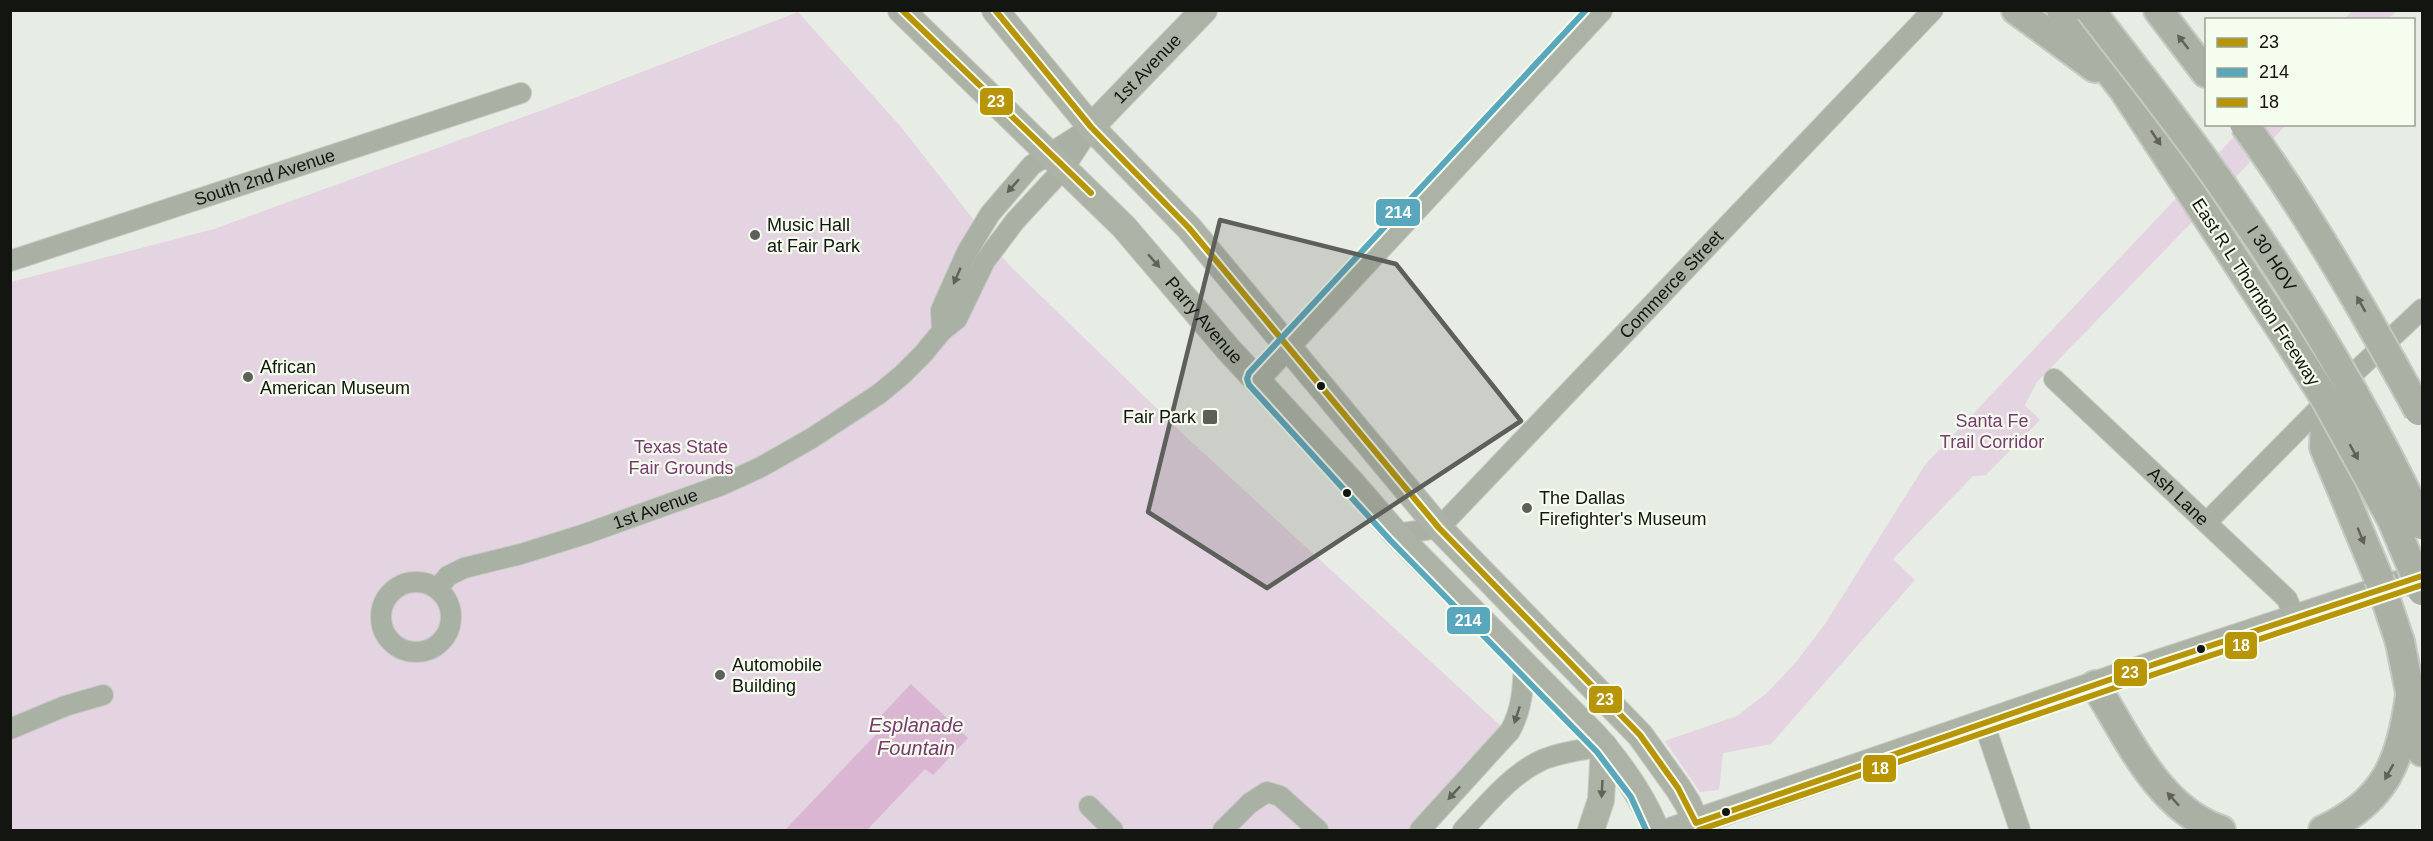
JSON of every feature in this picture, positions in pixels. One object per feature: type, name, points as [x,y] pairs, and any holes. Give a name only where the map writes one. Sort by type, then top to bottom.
[{"type":"highway","points":[[2016,10],[2123,89]]},
{"type":"highway","name":"East R L Thornton Freeway","points":[[2061,10],[2123,89],[2326,400],[2392,520],[2422,591]]},
{"type":"highway","name":"I 30 HOV","points":[[2090,10],[2181,127],[2274,261],[2369,420],[2422,525]]},
{"type":"highway","name":"I 30 HOV","points":[[2110,10],[2207,139],[2281,245],[2359,372],[2422,493]]},
{"type":"highway","points":[[2158,10],[2205,72]]},
{"type":"highway","points":[[2245,126],[2274,166],[2348,282],[2421,414]]},
{"type":"highway","points":[[2326,400],[2324,447],[2379,579],[2400,642],[2422,752]]},
{"type":"highway","points":[[2095,685],[2126,736],[2174,802],[2189,815],[2221,831]]},
{"type":"highway","points":[[2323,831],[2356,813],[2373,796],[2390,773],[2404,737],[2410,696]]},
{"type":"main road","points":[[995,10],[1091,127],[1184,223],[1439,528],[1640,735],[1678,788],[1690,828],[1984,723],[2422,576]]},
{"type":"main road","name":"1st Avenue","points":[[1091,127],[1204,10]]},
{"type":"main road","points":[[1256,379],[1599,10]]},
{"type":"main road","name":"Parry Avenue","points":[[909,15],[1124,227],[1256,379],[1396,534],[1604,746],[1639,792],[1656,831]]},
{"type":"main road","points":[[1591,831],[1601,800],[1604,746]]},
{"type":"street","name":"Commerce Street","points":[[1439,528],[1923,14]]},
{"type":"street","name":"South 2nd Avenue","points":[[11,255],[353,150],[521,93]]},
{"type":"street","name":"1st Avenue","points":[[438,588],[448,576],[464,568],[521,554],[649,512],[722,485],[761,467],[812,438],[879,394],[924,354],[942,331],[941,310],[967,252],[998,203],[1032,165],[1057,160],[1091,127]]},
{"type":"street","points":[[2207,522],[2352,375],[2422,309]]},
{"type":"street","name":"Ash Lane","points":[[2054,379],[2287,599],[2295,618]]},
{"type":"street","points":[[1396,534],[1439,528]]},
{"type":"street","points":[[1420,831],[1510,731],[1515,723],[1523,693],[1524,666]]},
{"type":"street","points":[[10,729],[65,706],[103,695]]},
{"type":"street","points":[[1984,723],[2020,831]]},
{"type":"street","points":[[1463,831],[1524,770],[1542,760],[1604,746]]},
{"type":"street","points":[[1223,831],[1250,803],[1267,792],[1280,796],[1318,831]]},
{"type":"street","points":[[1089,806],[1113,831]]},
{"type":"highlighted area","points":[[1220,220],[1396,264],[1521,421],[1267,588],[1148,512]]},
{"type":"green space","points":[[2352,10],[2397,11],[2389,18],[2345,18]]},
{"type":"green space","name":"Texas State Fair Grounds","points":[[798,12],[901,127],[1009,265],[1183,434],[1502,727],[1409,830],[11,830],[11,282],[214,229],[548,108]]},
{"type":"green space","name":"Santa Fe Trail Corridor","points":[[2244,126],[2285,126],[2037,382],[2025,405],[2040,420],[1986,475],[1973,476],[1893,559],[1915,580],[1771,744],[1723,753],[1719,790],[1700,792],[1665,741],[1737,716],[1767,693],[1797,661],[1825,624],[1925,465]]},
{"type":"water","name":"Esplanade Fountain","points":[[911,684],[968,738],[933,775],[925,769],[867,830],[785,830],[882,728],[876,721]]},
{"type":"transit line","name":"23","points":[[902,10],[1091,193]]},
{"type":"transit line","name":"23","points":[[995,10],[1091,127],[1189,228],[1439,528],[1640,735],[1678,788],[1696,823],[2158,663],[2422,576]]},
{"type":"transit line","name":"214","points":[[1586,10],[1249,373],[1247,379],[1249,385],[1390,540],[1597,752],[1631,797],[1646,830]]},
{"type":"transit line","name":"18","points":[[1699,830],[2422,585]]},
{"type":"place","name":"Music Hall at Fair Park","points":[[755,235]]},
{"type":"place","name":"African American Museum","points":[[248,377]]},
{"type":"place","name":"Fair Park","points":[[1210,417]]},
{"type":"place","name":"The Dallas Firefighter's Museum","points":[[1527,508]]},
{"type":"place","name":"Automobile Building","points":[[720,675]]}]
